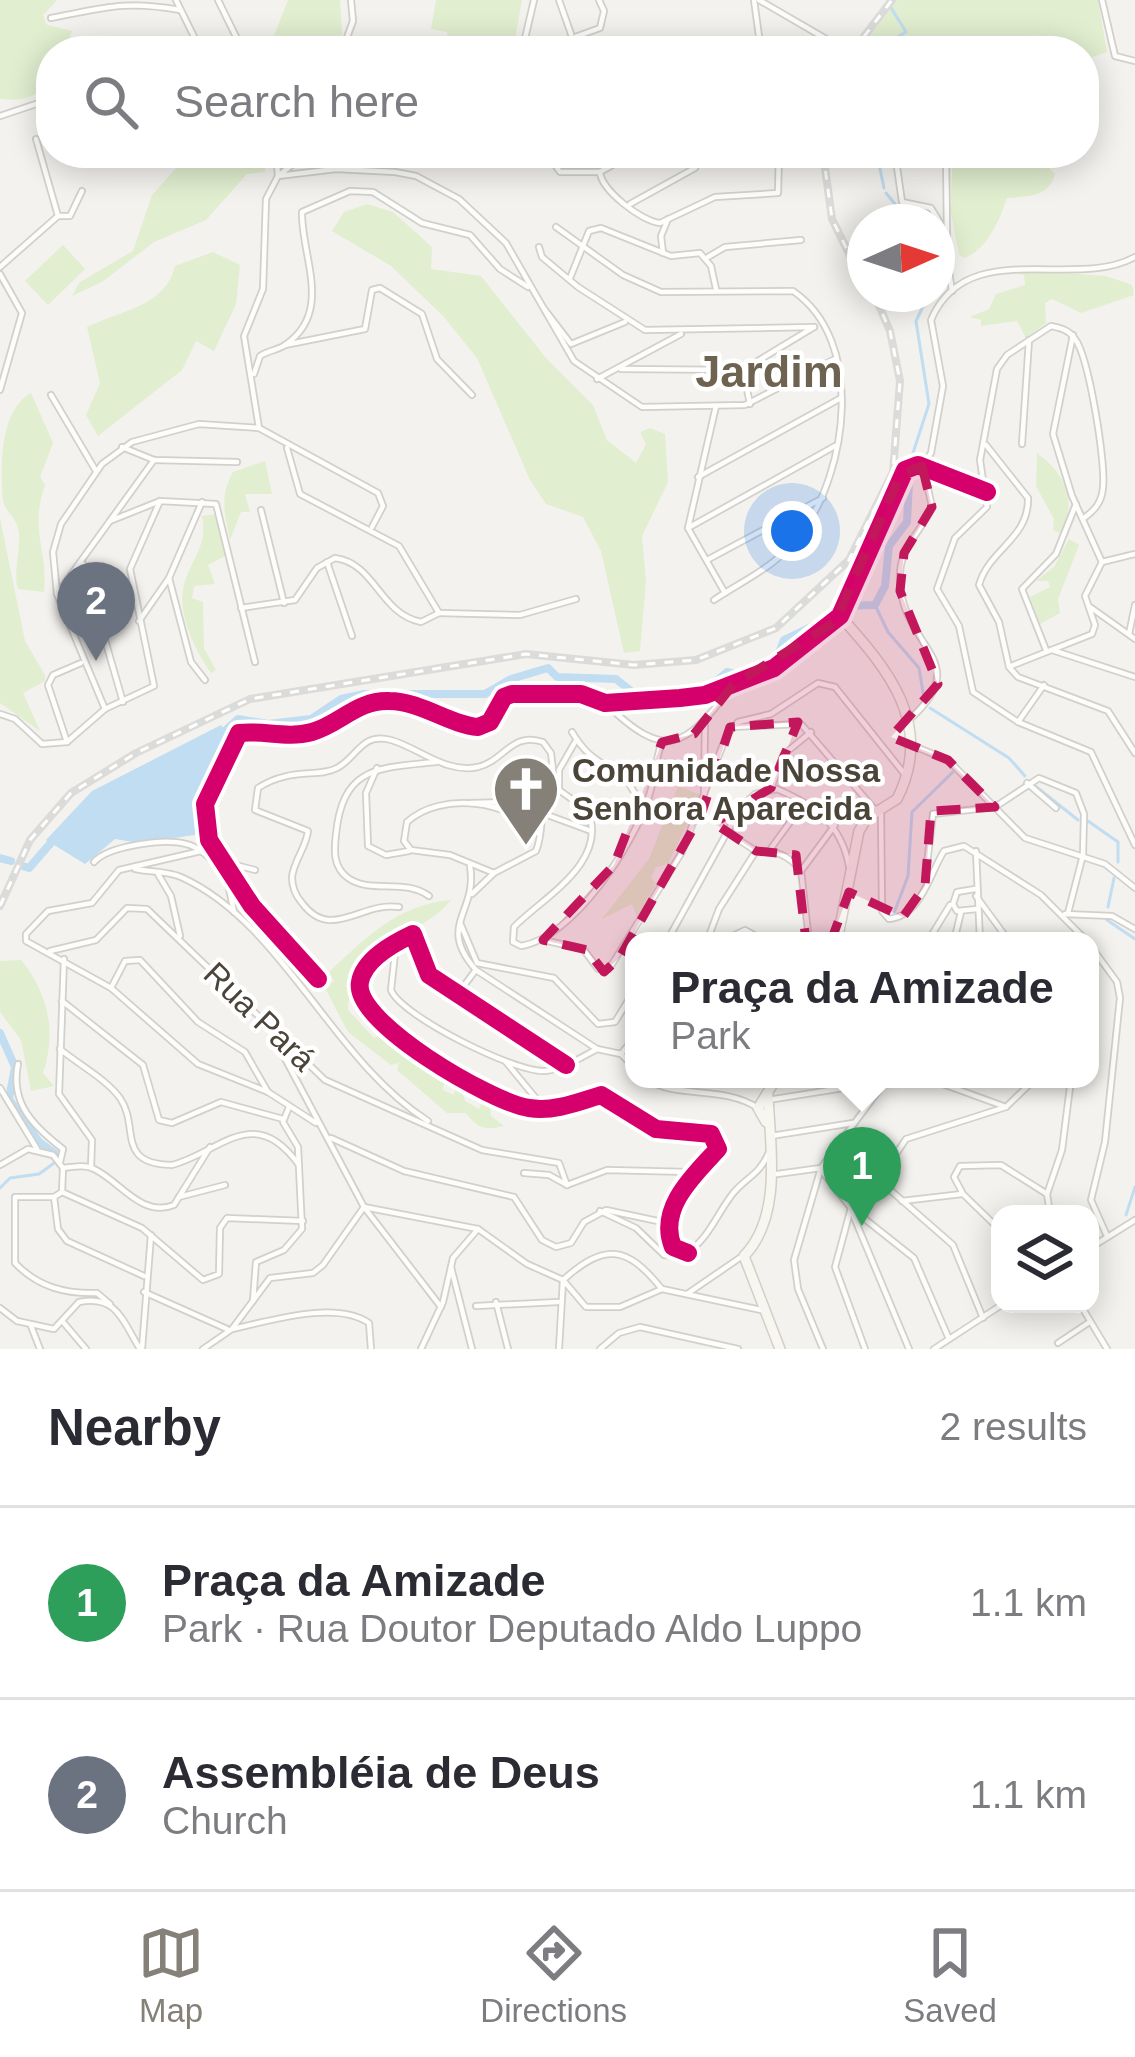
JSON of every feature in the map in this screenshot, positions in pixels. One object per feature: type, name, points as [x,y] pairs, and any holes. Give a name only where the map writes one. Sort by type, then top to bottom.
[{"type":"street","points":[[176,0],[193,36]]},
{"type":"street","points":[[218,0],[236,36]]},
{"type":"street","points":[[348,36],[353,21],[351,0]]},
{"type":"street","points":[[526,36],[535,0]]},
{"type":"street","points":[[559,0],[572,36]]},
{"type":"street","points":[[575,36],[600,28],[604,11],[599,0]]},
{"type":"street","points":[[756,0],[817,36]]},
{"type":"street","points":[[756,0],[759,36]]},
{"type":"street","points":[[1102,0],[1115,56],[1135,61]]},
{"type":"street","points":[[51,18],[107,2],[141,1],[180,10]]},
{"type":"street","points":[[0,116],[36,104]]},
{"type":"street","points":[[44,168],[58,216]]},
{"type":"street","points":[[277,168],[278,176]]},
{"type":"street","points":[[259,428],[254,374],[244,336],[263,289],[266,200],[278,176],[288,168]]},
{"type":"street","points":[[557,168],[560,172],[606,168]]},
{"type":"street","points":[[630,204],[695,168]]},
{"type":"street","points":[[599,172],[604,187],[650,222],[668,219],[715,197],[774,196],[782,187],[780,168]]},
{"type":"street","points":[[898,168],[901,200],[916,204]]},
{"type":"street","points":[[946,168],[947,204]]},
{"type":"street","points":[[278,176],[336,169],[416,176],[459,199],[495,228],[574,361],[642,406],[750,404],[835,359]]},
{"type":"street","points":[[285,345],[312,301],[302,212],[358,189],[373,192],[422,223],[470,235],[500,269],[528,287]]},
{"type":"street","points":[[0,390],[21,322],[20,307],[0,270],[58,216],[70,216],[82,191]]},
{"type":"street","points":[[663,254],[661,236],[668,219]]},
{"type":"street","points":[[556,227],[646,287],[787,289],[808,304],[835,359],[841,398],[837,446],[823,498],[786,552],[760,575],[714,600]]},
{"type":"street","points":[[570,278],[589,230],[601,228],[663,254],[706,258],[725,247],[802,240]]},
{"type":"street","points":[[539,247],[542,257],[625,322],[645,331],[818,326]]},
{"type":"street","points":[[955,290],[968,280],[1020,267],[1103,266],[1135,257]]},
{"type":"street","points":[[706,258],[716,289]]},
{"type":"street","points":[[254,374],[260,356],[285,345],[365,329],[372,290],[380,288],[422,314],[437,359],[472,395]]},
{"type":"street","points":[[540,307],[571,344],[625,322]]},
{"type":"street","points":[[605,703],[709,693],[733,686],[784,662],[839,616],[935,435],[943,386],[931,320],[937,312]]},
{"type":"street","points":[[621,369],[742,370],[818,326]]},
{"type":"street","points":[[1084,518],[1099,503],[1104,485],[1083,359],[1073,335],[1051,326],[997,369],[980,468],[988,492],[986,510],[955,538],[937,589],[959,626],[973,692],[1018,722],[1091,752],[1135,845]]},
{"type":"street","points":[[597,379],[686,332]]},
{"type":"street","points":[[1009,667],[1092,634],[1095,625],[1085,603],[1102,562],[1053,434],[1073,335]]},
{"type":"street","points":[[1022,444],[1029,340]]},
{"type":"street","points":[[742,370],[750,404]]},
{"type":"street","points":[[51,395],[96,471]]},
{"type":"street","points":[[698,477],[841,398]]},
{"type":"street","points":[[716,406],[688,528],[725,593]]},
{"type":"street","points":[[105,709],[57,593],[56,537],[96,471],[122,447],[199,424],[259,428],[287,448],[378,493],[383,506],[370,529]]},
{"type":"street","points":[[986,445],[1028,498],[1028,519],[985,568],[979,585],[999,622],[1009,667],[1018,677],[1108,711],[1135,754]]},
{"type":"street","points":[[688,528],[837,446]]},
{"type":"street","points":[[122,447],[154,460],[237,462]]},
{"type":"street","points":[[287,448],[301,494],[370,529],[408,556],[439,613]]},
{"type":"street","points":[[57,593],[154,460]]},
{"type":"street","points":[[915,466],[988,492]]},
{"type":"street","points":[[909,720],[932,700],[938,684],[934,659],[910,629],[900,591],[904,553],[932,507],[915,466]]},
{"type":"street","points":[[707,560],[823,498]]},
{"type":"street","points":[[110,521],[160,501],[202,502],[219,508],[255,662]]},
{"type":"street","points":[[0,714],[15,719],[42,744],[67,742],[105,709],[155,684],[130,569],[160,501]]},
{"type":"street","points":[[139,621],[170,578],[202,502]]},
{"type":"street","points":[[1046,650],[1022,589],[1056,554],[1076,504]]},
{"type":"street","points":[[261,510],[284,603]]},
{"type":"street","points":[[1102,562],[1135,554]]},
{"type":"street","points":[[241,608],[284,603],[305,591],[326,560]]},
{"type":"street","points":[[326,560],[354,564],[400,616],[421,622],[439,613],[520,615],[575,599]]},
{"type":"street","points":[[326,560],[352,637]]},
{"type":"street","points":[[82,561],[123,702]]},
{"type":"street","points":[[170,578],[191,662],[205,680]]},
{"type":"street","points":[[1085,603],[1132,636],[1135,605]]},
{"type":"street","points":[[839,616],[894,680],[909,720],[911,745],[897,800],[859,831],[839,932]]},
{"type":"street","points":[[1046,650],[1063,651],[1135,677]]},
{"type":"street","points":[[67,742],[48,685],[62,670],[83,662]]},
{"type":"street","points":[[633,932],[678,861],[704,807],[721,746],[732,727],[828,683],[891,751],[906,776]]},
{"type":"street","points":[[318,979],[252,906],[209,840],[205,804],[238,734],[280,737],[315,731],[351,710],[386,701],[437,710],[478,727],[490,722],[506,695],[581,694],[605,703],[649,737],[662,742],[686,740],[733,686]]},
{"type":"street","points":[[1018,722],[1045,686]]},
{"type":"street","points":[[709,693],[716,708]]},
{"type":"street","points":[[615,712],[618,702]]},
{"type":"street","points":[[704,807],[705,721]]},
{"type":"street","points":[[732,727],[795,722],[811,732],[879,811],[884,915],[903,917],[950,847],[976,851],[1066,914],[1080,932]]},
{"type":"street","points":[[572,732],[595,761],[628,777],[643,811]]},
{"type":"street","points":[[771,789],[783,755],[811,732]]},
{"type":"street","points":[[649,737],[657,755]]},
{"type":"street","points":[[399,907],[381,906],[334,922],[310,914],[296,894],[292,874],[308,831],[261,814],[253,795],[287,773],[335,769],[360,743],[372,740],[389,740],[438,761],[475,768],[518,741],[536,739],[551,753],[552,780],[559,792],[580,803],[591,816],[591,831],[582,857],[557,896],[513,932],[513,942],[521,946],[543,940],[578,913],[614,866],[643,811],[662,742]]},
{"type":"street","points":[[559,792],[560,770],[577,739]]},
{"type":"street","points":[[911,745],[949,760],[1025,838],[1083,855],[1135,888]]},
{"type":"street","points":[[429,896],[395,884],[356,882],[335,860],[341,800],[377,769],[438,761]]},
{"type":"street","points":[[377,769],[366,793],[368,846],[386,856],[411,850],[439,852],[494,873]]},
{"type":"street","points":[[925,886],[933,814],[994,807],[1027,783],[1046,778],[1080,797],[1083,855],[1066,914]]},
{"type":"street","points":[[1027,783],[1056,808]]},
{"type":"street","points":[[672,932],[747,799],[771,789],[835,824],[850,872]]},
{"type":"street","points":[[461,806],[502,801],[574,821],[591,831]]},
{"type":"street","points":[[574,821],[580,803]]},
{"type":"street","points":[[769,851],[804,803]]},
{"type":"street","points":[[411,850],[404,841],[410,820],[437,805],[512,812],[540,836]]},
{"type":"street","points":[[542,814],[540,836],[530,858],[494,873],[470,896],[460,919],[458,943],[476,970],[597,1049],[625,1058]]},
{"type":"street","points":[[801,871],[835,824]]},
{"type":"street","points":[[728,833],[756,851],[786,856],[801,871],[808,932]]},
{"type":"street","points":[[94,862],[116,846],[179,842],[200,851],[225,873]]},
{"type":"street","points":[[200,851],[113,874],[92,903],[42,915],[26,934],[26,941],[111,988],[198,1064],[268,1092],[332,1138],[404,1172],[514,1197],[542,1240],[556,1247],[571,1243],[584,1222],[600,1211],[619,1209],[669,1224]]},
{"type":"street","points":[[710,932],[718,909],[756,851]]},
{"type":"street","points":[[976,851],[979,932]]},
{"type":"street","points":[[224,862],[255,870]]},
{"type":"street","points":[[224,862],[234,912]]},
{"type":"street","points":[[470,866],[470,896]]},
{"type":"street","points":[[132,869],[177,875],[234,912],[380,1084],[437,1127]]},
{"type":"street","points":[[157,872],[169,890],[182,941]]},
{"type":"street","points":[[934,932],[962,890],[976,893],[1004,932]]},
{"type":"street","points":[[953,901],[955,909],[977,909]]},
{"type":"street","name":"Rua Pará","points":[[50,951],[96,940],[132,906],[147,909],[326,1080],[501,1156],[559,1163],[567,1185]]},
{"type":"street","points":[[956,932],[962,910]]},
{"type":"street","points":[[1066,914],[1112,916],[1135,929]]},
{"type":"street","points":[[460,919],[466,948],[477,962],[554,978],[598,1024],[615,1022],[625,1006]]},
{"type":"street","points":[[566,1065],[458,995],[421,965],[413,934],[397,942],[360,979],[362,999],[376,1020],[456,1079],[522,1107],[544,1108],[601,1095],[656,1129],[711,1135],[718,1149],[690,1172],[669,1224],[673,1247],[688,1252]]},
{"type":"street","points":[[543,940],[576,946],[598,969],[609,969],[625,944]]},
{"type":"street","points":[[397,942],[390,981],[394,1000],[413,1016],[533,1070],[566,1065],[597,1049]]},
{"type":"street","points":[[1099,956],[1120,998],[1105,1142],[1091,1200],[1106,1236]]},
{"type":"street","points":[[64,958],[61,1102],[92,1140],[91,1167]]},
{"type":"street","points":[[111,988],[125,961],[140,960],[198,1022],[245,1052],[268,1092]]},
{"type":"street","points":[[458,995],[476,970]]},
{"type":"street","points":[[62,1000],[143,1065],[159,1120],[172,1123],[220,1102],[283,1118],[298,1147],[303,1221],[284,1250],[256,1262],[254,1301]]},
{"type":"street","points":[[271,1030],[316,1123]]},
{"type":"street","points":[[60,1049],[117,1095],[130,1142],[142,1158],[172,1166],[213,1142],[267,1136],[299,1165]]},
{"type":"street","points":[[621,1054],[625,1049]]},
{"type":"street","points":[[506,1061],[544,1108]]},
{"type":"street","points":[[18,1064],[15,1093],[37,1127],[63,1149],[62,1192]]},
{"type":"street","points":[[0,1088],[37,1149],[62,1165],[91,1167],[139,1202],[171,1208],[213,1142]]},
{"type":"street","points":[[674,1088],[765,1101],[847,1088]]},
{"type":"street","points":[[687,1294],[743,1256],[762,1230],[770,1175],[765,1101],[769,1088]]},
{"type":"street","points":[[823,1349],[793,1269],[821,1168],[880,1088]]},
{"type":"street","points":[[954,1088],[1006,1107]]},
{"type":"street","points":[[983,1318],[953,1245],[902,1201],[884,1178],[906,1139],[1006,1107],[1026,1088]]},
{"type":"street","points":[[1049,1205],[1047,1194],[1063,1150],[1070,1088]]},
{"type":"street","points":[[283,1118],[289,1107]]},
{"type":"street","points":[[770,1132],[853,1124]]},
{"type":"street","points":[[836,1125],[842,1136]]},
{"type":"street","points":[[600,1211],[635,1228],[671,1258],[688,1252],[711,1231],[734,1192],[760,1171],[770,1132]]},
{"type":"street","points":[[332,1138],[364,1207],[441,1306]]},
{"type":"street","points":[[0,1165],[19,1152],[37,1149]]},
{"type":"street","points":[[991,1220],[963,1194],[955,1171],[975,1162],[1014,1170],[1047,1194]]},
{"type":"street","points":[[524,1173],[549,1175],[567,1185],[607,1171],[671,1167],[690,1172]]},
{"type":"street","points":[[770,1175],[821,1168]]},
{"type":"street","points":[[821,1168],[850,1208],[910,1349]]},
{"type":"street","points":[[179,1197],[225,1185]]},
{"type":"street","points":[[62,1192],[55,1197],[15,1197],[15,1263],[43,1285],[73,1294],[97,1293],[141,1349]]},
{"type":"street","points":[[62,1192],[151,1235],[196,1276],[211,1280],[220,1274],[220,1228],[226,1218],[303,1221]]},
{"type":"street","points":[[902,1201],[963,1194]]},
{"type":"street","points":[[55,1197],[58,1229],[67,1241],[144,1276]]},
{"type":"street","points":[[364,1207],[478,1229],[527,1264],[563,1280],[586,1307],[620,1307],[662,1289],[766,1311]]},
{"type":"street","points":[[202,1349],[231,1329],[270,1278],[313,1273],[323,1265],[364,1207]]},
{"type":"street","points":[[850,1208],[914,1258],[949,1339]]},
{"type":"street","points":[[850,1208],[836,1276],[865,1349]]},
{"type":"street","points":[[1099,1241],[1135,1220]]},
{"type":"street","points":[[421,1349],[441,1306],[450,1264],[478,1229]]},
{"type":"street","points":[[141,1349],[151,1235]]},
{"type":"street","points":[[559,1349],[558,1302],[563,1280],[589,1257],[618,1254],[634,1259],[662,1289]]},
{"type":"street","points":[[743,1256],[780,1349]]},
{"type":"street","points":[[450,1264],[472,1349]]},
{"type":"street","points":[[144,1292],[231,1329],[285,1318],[348,1315],[369,1323],[371,1349]]},
{"type":"street","points":[[144,1303],[153,1297]]},
{"type":"street","points":[[496,1302],[508,1349]]},
{"type":"street","points":[[476,1306],[558,1302]]},
{"type":"street","points":[[0,1308],[32,1326],[54,1329],[79,1303],[110,1304]]},
{"type":"street","points":[[934,1349],[991,1312]]},
{"type":"street","points":[[1083,1313],[1105,1348]]},
{"type":"street","points":[[63,1322],[86,1349]]},
{"type":"street","points":[[1058,1342],[1088,1324]]},
{"type":"street","points":[[32,1326],[40,1349]]},
{"type":"street","points":[[601,1349],[619,1334],[640,1327],[738,1349]]},
{"type":"highlighted area","points":[[922,466],[932,507],[904,553],[900,591],[938,684],[891,737],[948,760],[995,807],[931,811],[925,886],[903,917],[849,892],[812,993],[796,855],[756,851],[714,823],[771,788],[798,722],[730,727],[701,815],[620,957],[604,972],[587,950],[543,940],[614,865],[662,742],[694,734],[733,685],[835,622],[901,474]]},
{"type":"green space","points":[[0,0],[57,0],[43,15],[47,25],[72,31],[70,36],[36,36],[36,93],[24,99],[0,99]]},
{"type":"green space","points":[[288,0],[340,0],[341,36],[274,36]]},
{"type":"green space","points":[[436,0],[522,0],[516,36],[447,36],[431,29]]},
{"type":"green space","points":[[897,0],[1098,0],[1107,52],[1099,55],[1099,36],[870,36]]},
{"type":"green space","points":[[176,168],[265,168],[265,172],[247,174],[206,220],[154,242],[102,282],[72,296],[80,282],[133,251],[152,195]]},
{"type":"green space","points":[[952,168],[1049,168],[1055,174],[1048,188],[1036,194],[1007,198],[986,242],[964,258],[959,254],[955,204],[950,204]]},
{"type":"green space","points":[[367,204],[393,212],[432,247],[431,269],[481,276],[546,358],[593,405],[607,440],[636,463],[646,444],[640,432],[650,428],[665,434],[668,482],[642,536],[646,581],[640,651],[624,653],[601,551],[583,517],[546,504],[530,480],[477,358],[443,316],[391,266],[332,231],[344,212]]},
{"type":"green space","points":[[63,245],[85,269],[48,305],[25,281]]},
{"type":"green space","points":[[213,252],[240,265],[236,304],[214,351],[196,341],[182,370],[98,436],[86,415],[100,383],[87,327],[152,298],[175,266]]},
{"type":"green space","points":[[1012,272],[1106,276],[1132,285],[1134,295],[1081,313],[1052,299],[1045,303],[1046,323],[1026,338],[1017,321],[981,326],[981,320],[970,317],[989,309],[996,294],[1025,285],[1024,275]]},
{"type":"green space","points":[[31,393],[53,443],[40,477],[45,485],[39,515],[44,592],[18,589],[19,532],[3,501],[2,455],[8,425]]},
{"type":"green space","points":[[1037,453],[1066,489],[1068,510],[1062,534],[1053,530],[1054,519],[1036,486]]},
{"type":"green space","points":[[265,461],[272,494],[245,494],[250,512],[241,512],[230,540],[224,505],[229,481],[233,472]]},
{"type":"green space","points":[[218,514],[225,556],[208,565],[215,584],[194,586],[192,598],[203,602],[204,648],[216,670],[211,673],[188,629],[182,605],[185,581],[202,542],[202,516]]},
{"type":"green space","points":[[0,518],[25,641],[45,675],[45,681],[23,693],[40,731],[0,703]]},
{"type":"green space","points":[[1069,539],[1079,545],[1058,599],[1060,613],[1040,624],[1030,597],[1050,587],[1048,581],[1036,581],[1054,567]]},
{"type":"green space","points":[[678,786],[701,795],[668,864],[656,867],[651,878],[656,884],[637,917],[632,904],[602,919],[649,859]]},
{"type":"green space","points":[[451,900],[437,914],[373,953],[352,985],[348,1010],[374,1038],[385,1034],[445,1078],[443,1090],[454,1095],[456,1087],[461,1088],[465,1101],[479,1109],[483,1099],[490,1103],[491,1116],[504,1126],[482,1127],[466,1113],[447,1113],[397,1070],[399,1063],[391,1065],[348,1032],[325,988],[334,981],[329,972],[384,925],[415,908]]},
{"type":"green space","points":[[21,960],[44,999],[49,1042],[43,1073],[54,1086],[31,1091],[21,1040],[0,1012],[0,961]]},
{"type":"water","points":[[221,725],[228,753],[203,797],[195,835],[139,843],[115,839],[85,864],[46,840],[92,791]]},
{"type":"waterway","points":[[890,6],[906,32],[899,36]]},
{"type":"waterway","points":[[880,168],[884,188]]},
{"type":"waterway","points":[[886,193],[895,204]]},
{"type":"waterway","points":[[910,462],[929,404],[916,321],[920,312]]},
{"type":"waterway","points":[[847,606],[875,605],[885,586],[889,546],[907,522],[910,462]]},
{"type":"waterway","points":[[226,730],[238,719],[268,724],[311,719],[341,699],[364,694],[485,694],[511,679],[548,668],[557,677],[616,679],[636,695],[706,690],[727,672],[743,676],[774,665],[784,640],[827,619],[840,605]]},
{"type":"waterway","points":[[875,605],[888,632],[919,668],[924,698]]},
{"type":"waterway","points":[[930,708],[1009,758],[1025,776]]},
{"type":"waterway","points":[[894,913],[908,876],[912,812],[953,772]]},
{"type":"waterway","points":[[1034,785],[1078,820]]},
{"type":"waterway","points":[[1088,821],[1118,842],[1118,862]]},
{"type":"waterway","points":[[19,865],[29,868],[56,837]]},
{"type":"waterway","points":[[0,858],[11,861]]},
{"type":"waterway","points":[[1108,907],[1114,878]]},
{"type":"waterway","points":[[1107,920],[1135,939]]},
{"type":"waterway","points":[[0,1033],[15,1067],[9,1099],[39,1142],[60,1157]]},
{"type":"waterway","points":[[0,1188],[10,1178],[39,1174],[54,1163]]},
{"type":"waterway","points":[[1126,1215],[1135,1187]]},
{"type":"railway","points":[[864,36],[892,0]]},
{"type":"railway","points":[[825,168],[832,219],[847,249]]},
{"type":"railway","points":[[0,906],[30,840],[71,793],[136,753],[250,699],[526,654],[634,665],[696,660],[776,628],[849,560],[893,472],[900,381],[882,312]]},
{"type":"cycle path","points":[[318,979],[252,906],[209,840],[205,804],[239,733],[312,732],[378,702],[401,702],[478,727],[490,722],[504,697],[512,694],[581,694],[605,703],[705,695],[774,668],[840,616],[905,470],[918,465],[987,492]]},
{"type":"cycle path","points":[[566,1065],[429,975],[413,934],[381,953],[363,974],[363,999],[378,1018],[428,1058],[486,1092],[538,1109],[601,1095],[656,1129],[711,1134],[718,1149],[681,1193],[670,1219],[673,1247],[688,1253]]},
{"type":"place","name":"Assembléia de Deus","points":[[96,661]]},
{"type":"place","name":"Comunidade Nossa Senhora Aparecida","points":[[526,848]]},
{"type":"place","name":"Praça da Amizade","points":[[862,1226]]},
{"type":"district","name":"Jardim","points":[[769,371]]}]
